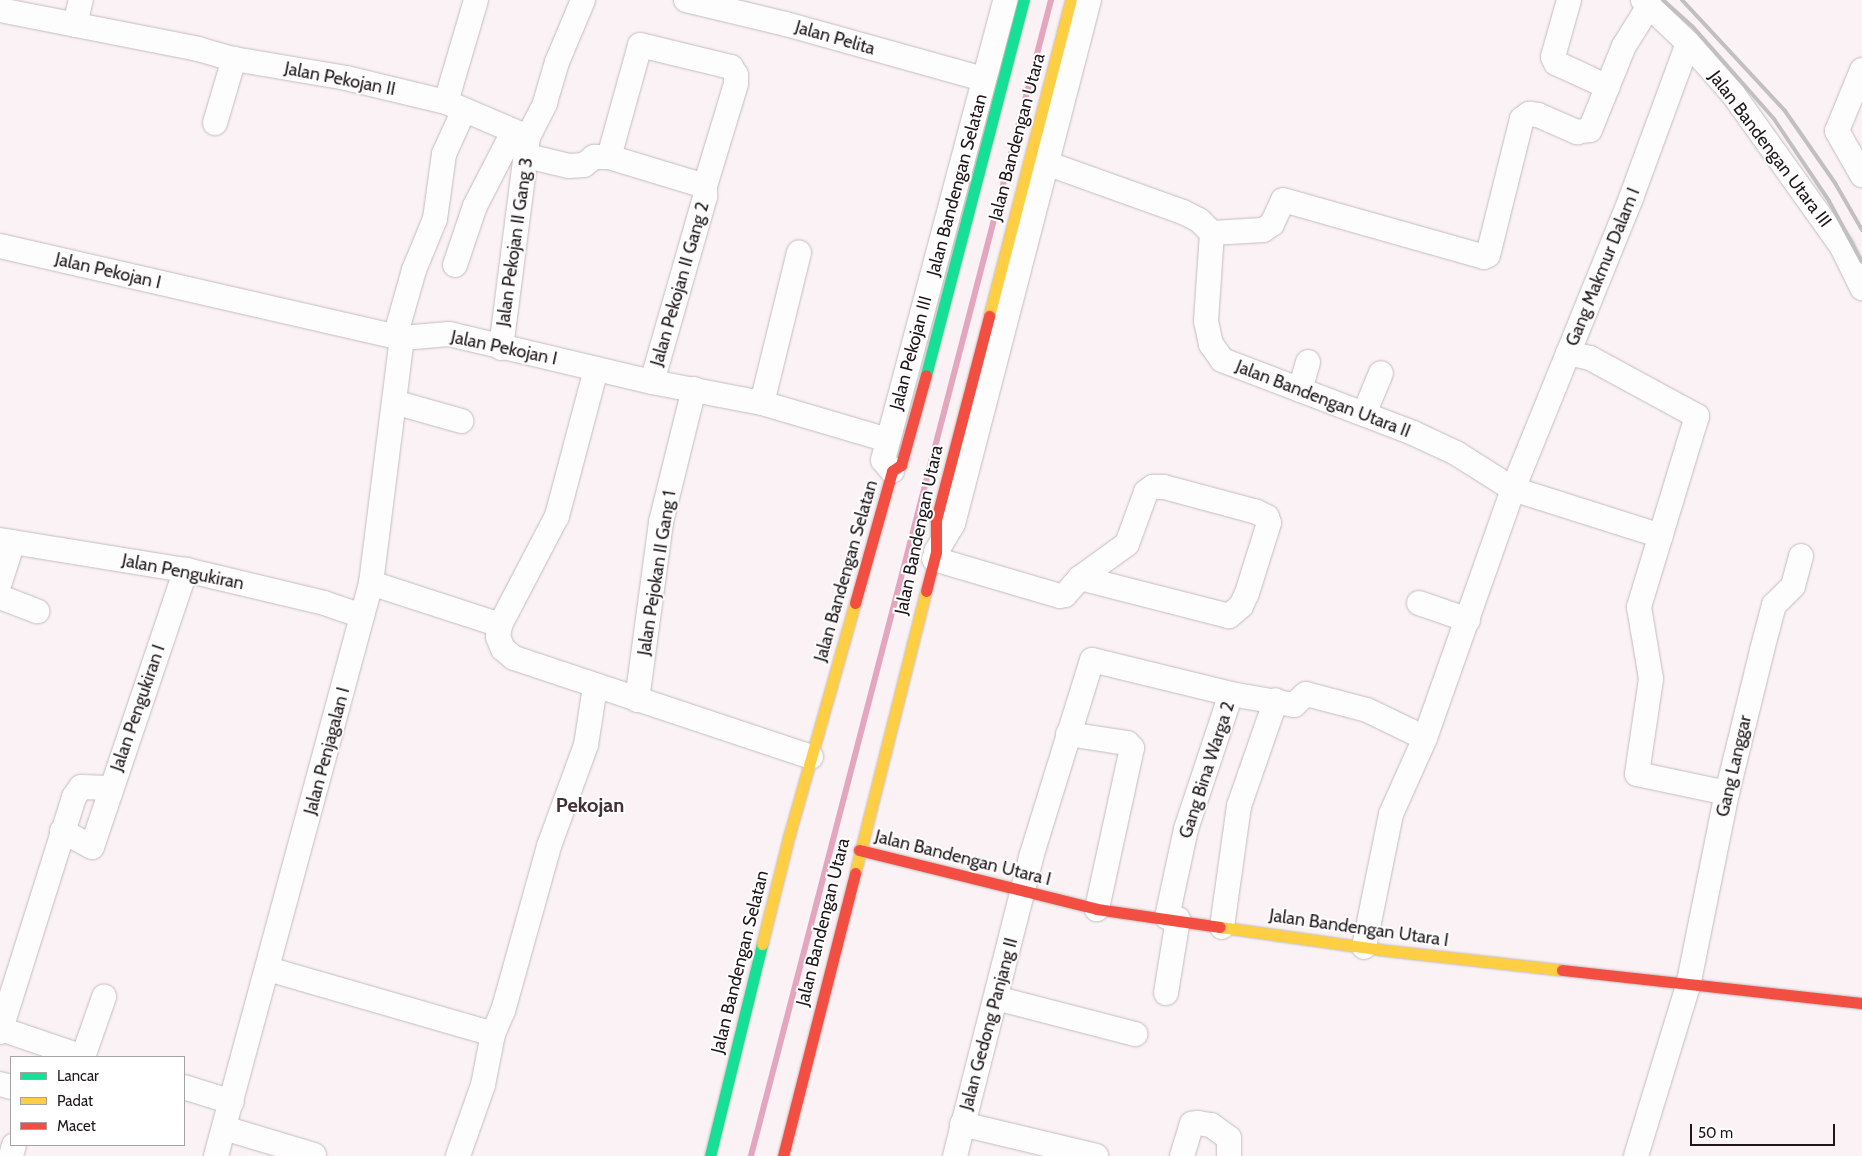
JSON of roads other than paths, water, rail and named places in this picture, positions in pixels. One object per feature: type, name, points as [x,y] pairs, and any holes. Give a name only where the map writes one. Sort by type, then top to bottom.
[{"type":"main road","name":"Jalan Bandengan Selatan","points":[[898,441],[1024,0]]},
{"type":"main road","name":"Jalan Bandengan Utara","points":[[783,1156],[935,556],[936,520],[950,463],[1071,0]]},
{"type":"main road","name":"Jalan Bandengan Selatan","points":[[710,1156],[811,758],[892,471]]},
{"type":"main road","name":"Jalan Bandengan Utara I","points":[[859,850],[1097,909],[1173,918],[1222,927],[1364,947],[1688,986],[1862,1002]]},
{"type":"street","points":[[75,25],[81,0]]},
{"type":"street","name":"Jalan Penjagalan I","points":[[216,1156],[371,584],[394,402],[398,337],[414,270],[435,219],[444,154],[475,0]]},
{"type":"street","points":[[455,265],[475,206],[523,142],[544,104],[557,62],[584,0]]},
{"type":"street","name":"Jalan Pelita","points":[[686,0],[786,24],[983,80]]},
{"type":"street","name":"Jalan Pekojan III","points":[[892,471],[883,460],[898,441],[983,80],[1005,0]]},
{"type":"street","points":[[1080,578],[1229,616],[1241,606],[1247,593],[1269,523],[1258,512],[1164,487],[1153,487],[1146,492],[1127,544],[1080,578],[1065,595],[1060,596],[935,556],[953,524],[1089,0]]},
{"type":"street","points":[[1569,0],[1553,57],[1556,63],[1608,87]]},
{"type":"street","points":[[1046,163],[1183,212],[1199,220],[1212,233],[1258,232],[1268,228],[1283,200],[1484,257],[1489,252],[1525,115],[1538,114],[1577,132],[1590,130],[1624,46],[1646,3]]},
{"type":"street","name":"Jalan Bandengan Utara III","points":[[1646,3],[1688,43],[1733,94],[1842,246],[1862,288]]},
{"type":"street","name":"Jalan Pekojan II","points":[[0,10],[234,59],[346,78],[455,106],[523,142]]},
{"type":"street","name":"Gang Makmur Dalam I","points":[[1513,489],[1631,198],[1688,43]]},
{"type":"street","name":"Jalan Pekojan II Gang 2","points":[[652,382],[705,197],[705,186],[736,84],[736,74],[731,67],[640,45],[608,156],[705,186]]},
{"type":"street","points":[[216,123],[234,59]]},
{"type":"street","points":[[1862,70],[1837,131],[1862,175]]},
{"type":"street","points":[[523,142],[570,166],[584,164],[594,157],[608,156]]},
{"type":"street","name":"Jalan Pekojan II Gang 3","points":[[501,348],[523,142]]},
{"type":"street","name":"Jalan Bandengan Utara II","points":[[1212,233],[1206,321],[1211,344],[1222,360],[1364,414],[1456,453],[1513,489],[1661,536]]},
{"type":"street","name":"Jalan Pekojan I","points":[[0,246],[398,337],[449,334],[501,348],[652,382],[762,403],[898,441]]},
{"type":"street","points":[[762,403],[799,252]]},
{"type":"street","points":[[1568,353],[1590,358],[1693,411],[1697,416],[1639,607],[1652,679],[1637,774],[1726,793]]},
{"type":"street","points":[[1300,390],[1308,362]]},
{"type":"street","points":[[596,369],[557,516],[500,626],[498,637],[503,649],[514,658],[595,687],[811,758]]},
{"type":"street","points":[[1364,414],[1381,373]]},
{"type":"street","name":"Jalan Pejokan II Gang 1","points":[[638,700],[661,522],[694,389]]},
{"type":"street","points":[[394,402],[462,421]]},
{"type":"street","points":[[1364,947],[1391,814],[1425,738],[1513,489]]},
{"type":"street","points":[[0,582],[6,541]]},
{"type":"street","name":"Jalan Pengukiran","points":[[6,541],[186,570],[324,603],[362,616]]},
{"type":"street","name":"Gang Langgar","points":[[1636,1156],[1688,986],[1726,793],[1774,606],[1793,586],[1801,556]]},
{"type":"street","name":"Jalan Pengukiran I","points":[[62,831],[92,847],[110,788],[186,570]]},
{"type":"street","points":[[371,584],[500,626]]},
{"type":"street","points":[[0,597],[37,611]]},
{"type":"street","points":[[1419,603],[1468,620]]},
{"type":"street","name":"Gang Bina Warga 2","points":[[1068,734],[1089,665],[1096,659],[1231,694],[1186,828],[1173,918],[1166,994]]},
{"type":"street","points":[[458,1156],[483,1086],[493,1034],[503,1011],[549,846],[586,745],[595,687]]},
{"type":"street","points":[[1231,694],[1296,704],[1300,696],[1306,694],[1368,710],[1425,738]]},
{"type":"street","points":[[1222,927],[1239,806],[1276,700]]},
{"type":"street","points":[[1068,734],[1127,743],[1132,748],[1097,909]]},
{"type":"street","name":"Jalan Gedong Panjang II","points":[[955,1156],[1023,892],[1068,734]]},
{"type":"street","points":[[77,1056],[40,1051],[0,1031],[74,797],[81,788],[110,788]]},
{"type":"street","points":[[268,969],[493,1034]]},
{"type":"street","points":[[84,1056],[104,996]]},
{"type":"street","points":[[996,998],[1135,1034]]},
{"type":"street","points":[[185,1087],[232,1102]]},
{"type":"street","points":[[1182,1156],[1192,1124],[1198,1123],[1211,1125],[1229,1138],[1229,1156]]},
{"type":"street","points":[[962,1124],[1096,1156]]},
{"type":"street","points":[[224,1128],[314,1155]]},
{"type":"waterway","points":[[751,1156],[1051,0]]},
{"type":"railway","points":[[1663,0],[1693,27],[1774,119],[1829,201],[1862,262]]},
{"type":"railway","points":[[1682,0],[1785,111],[1835,183],[1862,230]]},
{"type":"district","name":"Pekojan","points":[[590,805]]}]
